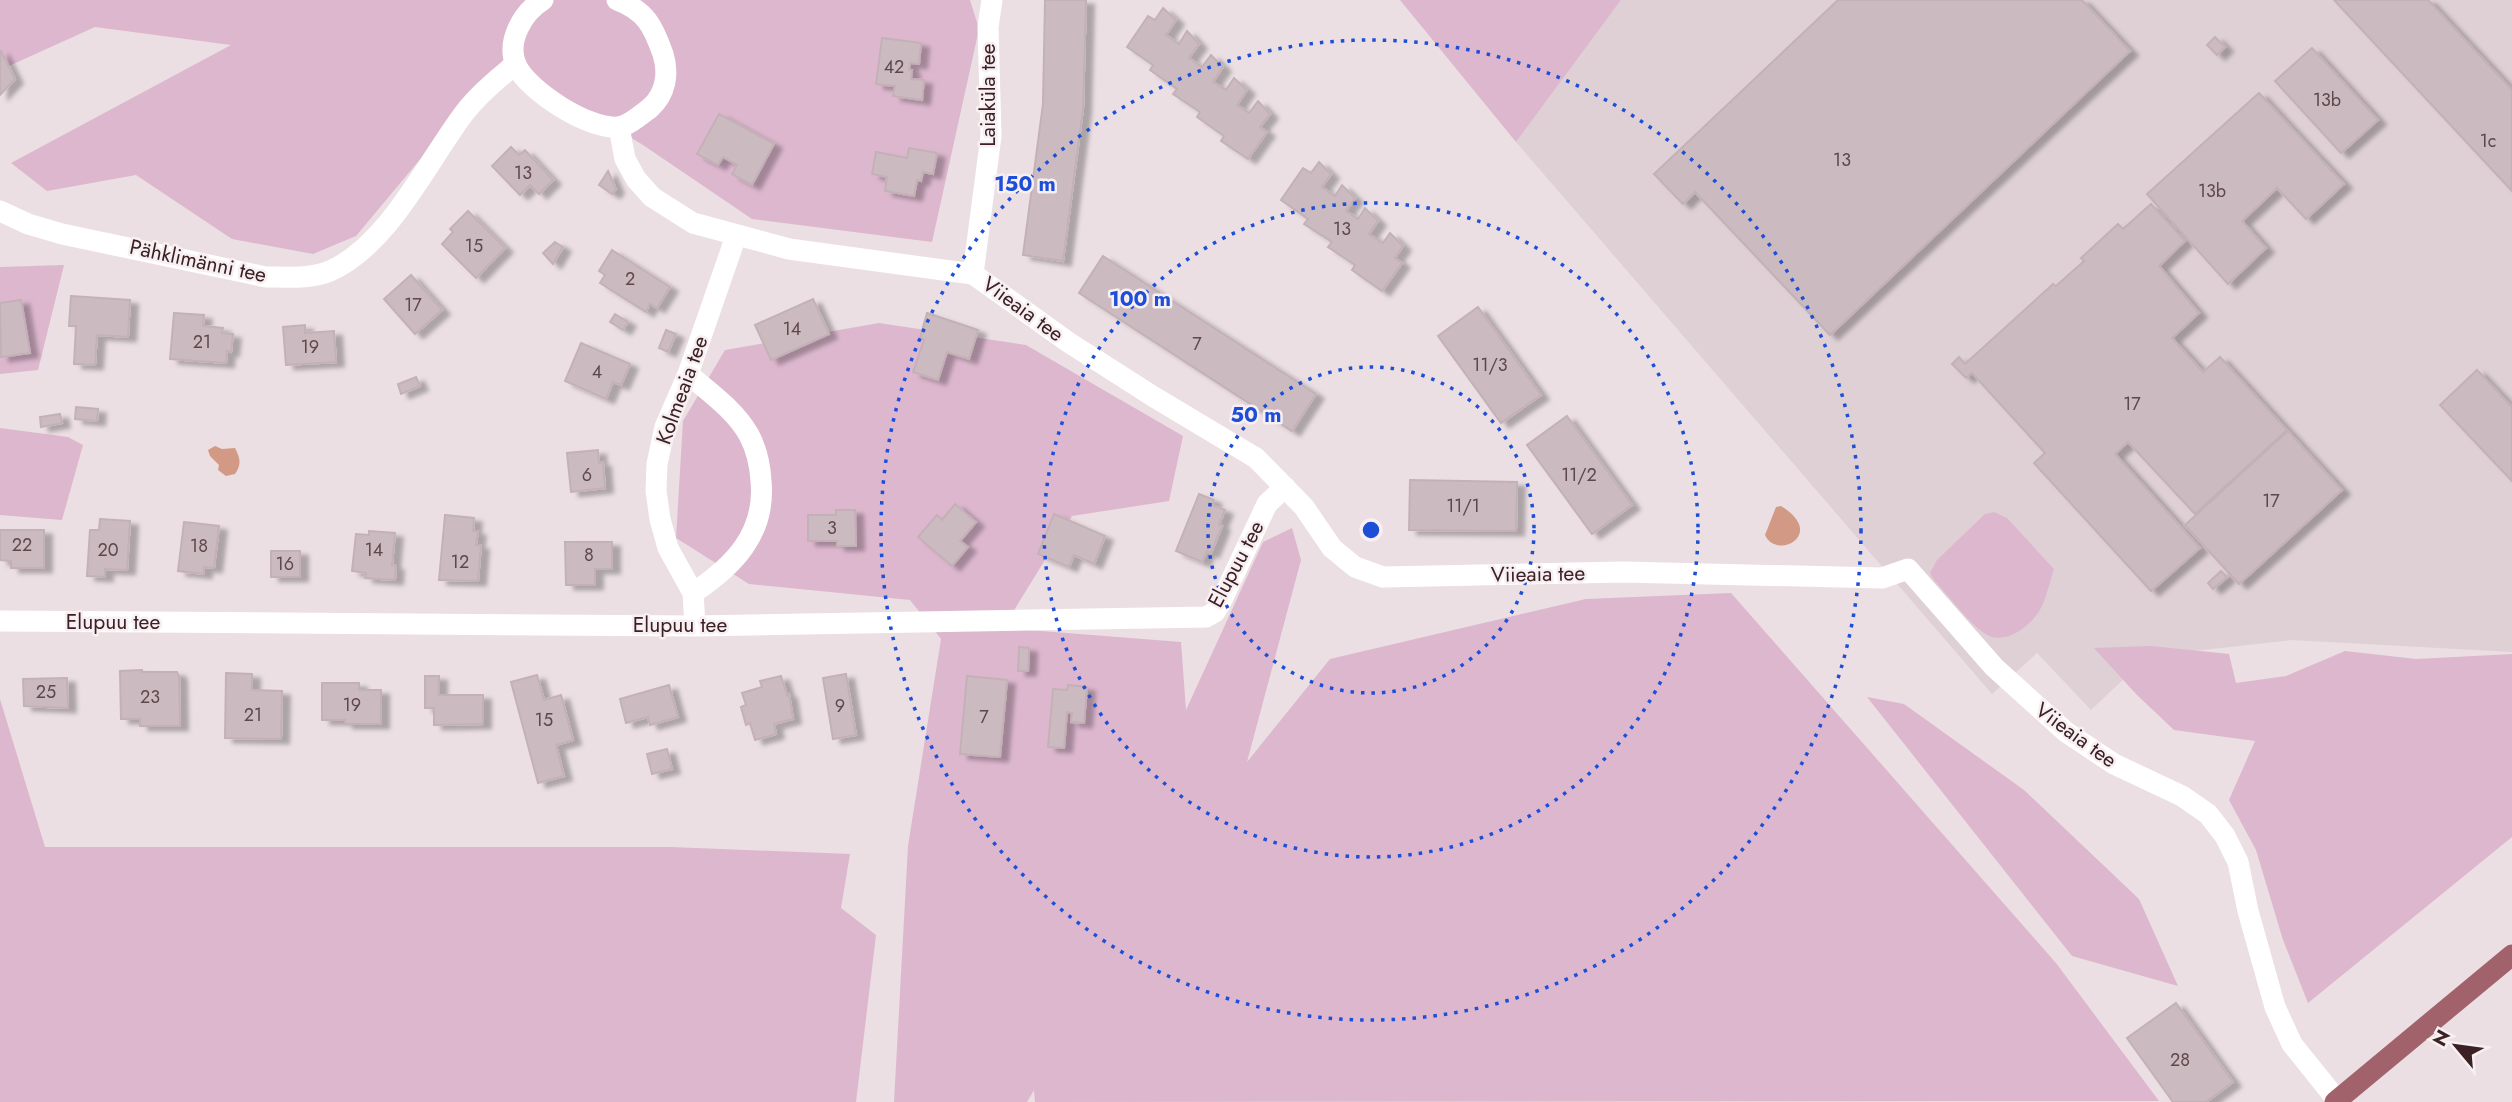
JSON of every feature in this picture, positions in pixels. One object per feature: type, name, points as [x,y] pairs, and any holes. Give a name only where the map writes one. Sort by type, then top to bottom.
[{"type":"main road","points":[[2336,1101],[2512,955]]},
{"type":"street","points":[[543,0],[526,13],[518,27],[514,44],[516,64],[531,84],[559,108],[592,123],[619,127],[641,115],[658,101],[665,85],[666,65],[654,29],[632,2]]},
{"type":"street","name":"Laiaküla tee","points":[[973,274],[991,136],[988,27],[992,0]]},
{"type":"street","name":"Pähklimänni tee","points":[[0,211],[29,224],[62,234],[266,277],[298,277],[329,272],[358,254],[383,231],[466,110],[516,64]]},
{"type":"street","name":"Viieaia tee","points":[[619,127],[625,159],[636,179],[667,209],[693,223],[789,249],[973,274],[1090,356],[1256,458],[1304,507],[1332,548],[1355,567],[1383,577],[1623,572],[1882,578],[1908,569],[1994,667],[2066,732],[2114,764],[2182,796],[2208,814],[2217,825],[2238,862],[2248,911],[2275,1007],[2292,1044],[2336,1101]]},
{"type":"street","name":"Kolmeaia tee","points":[[695,625],[693,593],[668,548],[660,519],[656,491],[657,464],[665,428],[688,374],[736,236]]},
{"type":"street","points":[[688,374],[720,400],[748,432],[760,458],[763,499],[758,523],[736,559],[713,580],[693,593]]},
{"type":"street","name":"Elupuu tee","points":[[0,621],[695,625],[1206,617],[1215,612],[1220,604],[1267,504],[1284,487]]},
{"type":"shaded area","points":[[0,0],[970,0],[979,29],[932,242],[752,219],[643,145],[503,60],[356,236],[313,254],[232,239],[136,175],[47,191],[11,163],[231,45],[95,27],[0,70]]},
{"type":"shaded area","points":[[1400,0],[1621,0],[1516,142]]},
{"type":"shaded area","points":[[1621,0],[2512,0],[2512,652],[2292,640],[2148,656],[2091,710],[2037,653],[1992,694],[1516,142]]},
{"type":"shaded area","points":[[64,265],[38,370],[0,374],[0,267]]},
{"type":"shaded area","points":[[879,323],[1026,345],[1183,436],[1169,501],[1072,516],[1003,628],[1181,642],[1186,710],[1263,542],[1292,528],[1301,560],[1247,762],[1330,659],[1586,599],[1731,593],[2056,963],[2159,1101],[1035,1102],[1034,1090],[1027,1102],[894,1102],[908,846],[941,639],[910,600],[749,584],[676,538],[683,421],[725,350]]},
{"type":"shaded area","points":[[0,428],[68,437],[83,445],[62,520],[0,515]]},
{"type":"shaded area","points":[[215,446],[222,449],[235,448],[240,461],[235,474],[226,476],[218,470],[219,465],[208,450]]},
{"type":"shaded area","points":[[1781,506],[1794,516],[1800,526],[1795,541],[1787,545],[1771,542],[1765,535],[1776,507]]},
{"type":"shaded area","points":[[1994,512],[2007,518],[2054,569],[2038,613],[2025,627],[2000,638],[1992,637],[1978,629],[1930,573],[1937,560],[1985,514]]},
{"type":"shaded area","points":[[2151,646],[2229,654],[2236,683],[2286,676],[2345,651],[2416,659],[2512,654],[2512,837],[2308,1003],[2283,940],[2256,850],[2229,800],[2255,741],[2174,730],[2094,648]]},
{"type":"shaded area","points":[[1867,697],[1904,704],[2024,790],[2139,899],[2178,986],[2072,956]]},
{"type":"shaded area","points":[[0,699],[45,847],[671,847],[850,854],[841,908],[876,935],[856,1102],[0,1102]]},
{"type":"building","points":[[1045,0],[1086,0],[1083,109],[1063,261],[1023,255],[1043,104]]},
{"type":"building","points":[[1838,0],[2082,0],[2130,51],[1830,335],[1695,192],[1683,204],[1654,174]]},
{"type":"building","points":[[2334,0],[2428,0],[2512,90],[2512,191]]},
{"type":"building","points":[[1163,8],[1176,20],[1166,35],[1179,44],[1187,31],[1199,44],[1189,58],[1202,67],[1211,55],[1223,67],[1213,82],[1226,90],[1234,78],[1247,90],[1237,105],[1249,113],[1258,101],[1270,114],[1260,127],[1267,132],[1248,159],[1221,141],[1224,136],[1197,117],[1200,112],[1173,94],[1177,89],[1150,70],[1153,65],[1127,47],[1148,16],[1155,20]]},
{"type":"building","points":[[2215,37],[2225,47],[2217,55],[2207,45]]},
{"type":"building","points":[[882,38],[921,43],[919,64],[910,63],[909,70],[912,70],[911,79],[924,80],[922,100],[893,96],[895,86],[876,84]]},
{"type":"building","points":[[2312,48],[2378,120],[2341,153],[2275,81]]},
{"type":"building","points":[[0,52],[15,79],[0,95]]},
{"type":"building","points":[[2259,93],[2344,184],[2306,219],[2277,188],[2242,221],[2266,248],[2228,284],[2147,194]]},
{"type":"building","points":[[719,114],[774,144],[752,185],[732,174],[737,165],[723,157],[718,165],[697,154]]},
{"type":"building","points":[[511,147],[519,155],[525,150],[553,180],[539,194],[530,185],[520,195],[492,166]]},
{"type":"building","points":[[909,148],[937,153],[933,174],[923,172],[921,181],[917,180],[914,196],[885,191],[887,177],[872,174],[876,152],[907,158]]},
{"type":"building","points":[[1319,162],[1331,174],[1322,187],[1335,196],[1342,185],[1355,198],[1346,211],[1358,219],[1365,208],[1378,221],[1369,234],[1383,243],[1390,233],[1403,246],[1395,258],[1402,263],[1382,291],[1352,270],[1355,265],[1328,247],[1332,242],[1304,224],[1308,219],[1281,200],[1303,168],[1311,173]]},
{"type":"building","points":[[608,171],[616,189],[612,194],[599,185]]},
{"type":"building","points":[[2151,204],[2185,241],[2159,266],[2199,313],[2172,338],[2203,372],[2220,357],[2287,430],[2195,514],[2128,442],[2115,454],[2200,548],[2151,591],[2034,463],[2045,453],[1972,373],[1966,378],[1952,364],[1959,357],[1965,364],[2053,284],[2056,286],[2084,261],[2081,258],[2118,224],[2123,229]]},
{"type":"building","points":[[468,211],[505,248],[476,278],[442,244],[453,232],[450,229]]},
{"type":"building","points":[[555,242],[563,247],[553,264],[543,253]]},
{"type":"building","points":[[612,250],[670,287],[657,308],[650,304],[646,312],[600,283],[605,275],[599,271]]},
{"type":"building","points":[[1103,256],[1316,394],[1292,431],[1079,293]]},
{"type":"building","points":[[411,275],[442,310],[415,334],[384,299]]},
{"type":"building","points":[[71,296],[130,300],[128,337],[97,335],[95,365],[74,364],[76,326],[69,326]]},
{"type":"building","points":[[813,299],[829,334],[771,360],[755,325]]},
{"type":"building","points":[[21,300],[30,353],[1,357],[0,303]]},
{"type":"building","points":[[1478,307],[1541,395],[1501,423],[1438,336]]},
{"type":"building","points":[[174,313],[204,315],[203,326],[223,328],[222,333],[233,334],[231,352],[227,351],[226,363],[170,359]]},
{"type":"building","points":[[927,313],[978,330],[969,359],[947,352],[938,380],[913,372],[924,340],[920,338]]},
{"type":"building","points":[[615,314],[628,322],[623,330],[610,322]]},
{"type":"building","points":[[305,325],[305,333],[334,331],[336,362],[286,365],[283,327]]},
{"type":"building","points":[[666,330],[676,334],[668,352],[659,348]]},
{"type":"building","points":[[581,343],[630,364],[621,385],[613,382],[606,399],[565,381]]},
{"type":"building","points":[[2477,370],[2512,407],[2512,481],[2440,405]]},
{"type":"building","points":[[416,377],[420,386],[401,394],[398,384]]},
{"type":"building","points":[[76,407],[98,409],[97,421],[75,419]]},
{"type":"building","points":[[60,414],[62,423],[41,427],[40,417]]},
{"type":"building","points":[[1567,416],[1632,505],[1592,534],[1527,445]]},
{"type":"building","points":[[2288,431],[2342,490],[2239,584],[2185,525]]},
{"type":"building","points":[[598,450],[599,463],[603,462],[605,488],[571,492],[567,453]]},
{"type":"building","points":[[1410,480],[1517,482],[1516,531],[1409,530]]},
{"type":"building","points":[[1199,494],[1214,500],[1212,505],[1225,510],[1219,525],[1222,526],[1211,553],[1207,551],[1202,562],[1176,551]]},
{"type":"building","points":[[955,504],[976,522],[960,541],[968,547],[952,566],[918,537],[937,515],[942,520]]},
{"type":"building","points":[[836,510],[855,510],[856,546],[837,546],[837,541],[808,541],[808,515],[836,515]]},
{"type":"building","points":[[1054,514],[1105,536],[1094,564],[1074,555],[1069,567],[1038,554]]},
{"type":"building","points":[[445,515],[474,518],[473,531],[478,531],[476,545],[481,545],[478,581],[439,580]]},
{"type":"building","points":[[100,519],[130,521],[127,570],[105,569],[105,577],[87,576],[90,530],[99,530]]},
{"type":"building","points":[[184,522],[219,526],[214,568],[204,567],[204,574],[178,571]]},
{"type":"building","points":[[0,530],[44,530],[44,568],[11,568],[11,561],[0,560]]},
{"type":"building","points":[[369,531],[395,533],[392,565],[396,566],[395,580],[365,578],[366,573],[352,571],[356,534],[369,535]]},
{"type":"building","points":[[565,542],[612,542],[612,569],[595,569],[595,585],[566,585]]},
{"type":"building","points":[[271,551],[300,551],[300,577],[271,577]]},
{"type":"building","points":[[2221,571],[2227,577],[2213,589],[2208,583]]},
{"type":"building","points":[[1019,647],[1029,648],[1028,671],[1018,671]]},
{"type":"building","points":[[120,671],[177,672],[180,726],[140,726],[140,719],[121,719]]},
{"type":"building","points":[[226,673],[252,674],[252,690],[282,691],[281,739],[225,738]]},
{"type":"building","points":[[846,674],[856,735],[833,739],[823,678]]},
{"type":"building","points":[[537,675],[544,700],[561,695],[573,740],[556,745],[564,776],[538,783],[511,682]]},
{"type":"building","points":[[425,676],[439,676],[439,695],[483,695],[483,724],[434,725],[434,708],[425,708]]},
{"type":"building","points":[[781,676],[787,695],[789,694],[793,719],[774,724],[776,734],[755,740],[750,723],[746,725],[741,707],[746,705],[742,693],[762,687],[760,681]]},
{"type":"building","points":[[967,676],[1007,680],[1000,757],[960,754]]},
{"type":"building","points":[[67,678],[68,708],[24,706],[23,679]]},
{"type":"building","points":[[322,683],[359,683],[359,690],[381,690],[381,724],[345,724],[345,720],[322,720]]},
{"type":"building","points":[[669,685],[678,717],[650,725],[648,717],[626,723],[620,699]]},
{"type":"building","points":[[1068,685],[1087,687],[1084,723],[1071,722],[1072,713],[1067,712],[1064,748],[1048,747],[1053,689],[1067,690]]},
{"type":"building","points":[[667,749],[672,769],[652,774],[647,754]]},
{"type":"building","points":[[2176,1003],[2233,1082],[2206,1102],[2173,1102],[2127,1038]]}]
